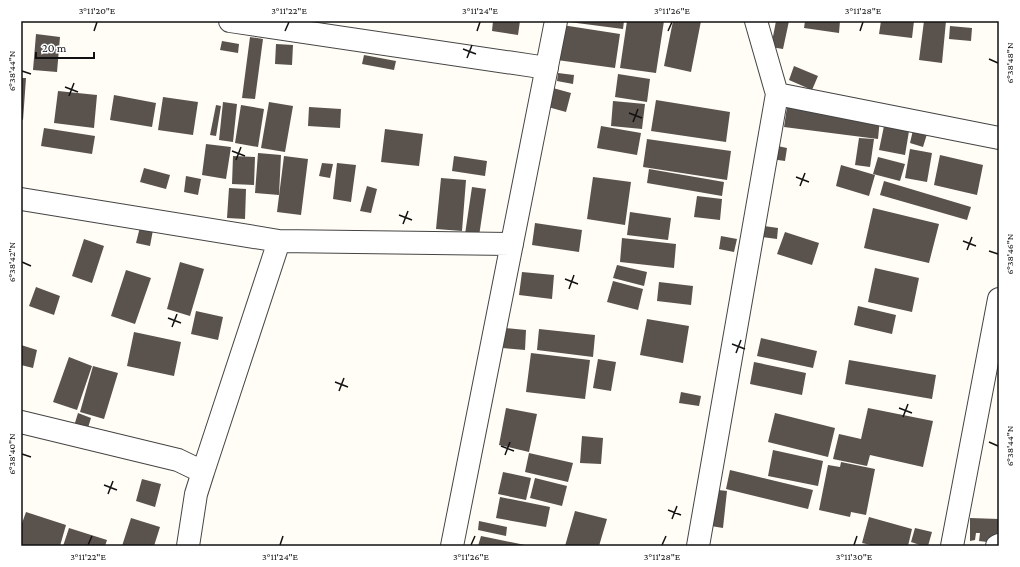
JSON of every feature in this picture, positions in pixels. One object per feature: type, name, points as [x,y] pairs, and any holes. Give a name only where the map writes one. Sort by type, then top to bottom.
[{"type":"street","points":[[230,21],[547,68]]},
{"type":"street","points":[[452,546],[556,21]]},
{"type":"street","points":[[698,546],[777,94],[756,21]]},
{"type":"street","points":[[777,94],[999,138]]},
{"type":"street","points":[[21,199],[279,241],[512,244]]},
{"type":"street","points":[[188,546],[196,494],[279,241]]},
{"type":"street","points":[[952,546],[999,299]]},
{"type":"street","points":[[21,422],[178,460],[203,472]]},
{"type":"building","points":[[493,21],[520,21],[518,35],[492,31]]},
{"type":"building","points":[[569,21],[624,21],[623,29]]},
{"type":"building","points":[[627,21],[664,21],[656,73],[620,68]]},
{"type":"building","points":[[673,21],[701,21],[691,72],[664,66]]},
{"type":"building","points":[[776,21],[789,21],[783,49],[771,47]]},
{"type":"building","points":[[805,21],[840,21],[839,33],[804,28]]},
{"type":"building","points":[[881,21],[914,21],[912,38],[879,34]]},
{"type":"building","points":[[924,21],[946,21],[942,63],[919,60]]},
{"type":"building","points":[[562,25],[620,34],[615,68],[557,60]]},
{"type":"building","points":[[950,26],[972,28],[971,41],[949,39]]},
{"type":"building","points":[[36,34],[60,37],[57,72],[33,70]]},
{"type":"building","points":[[250,37],[263,39],[255,99],[242,98]]},
{"type":"building","points":[[222,41],[239,44],[238,53],[220,50]]},
{"type":"building","points":[[276,44],[293,45],[292,65],[275,64]]},
{"type":"building","points":[[364,55],[396,61],[394,70],[362,64]]},
{"type":"building","points":[[794,66],[818,76],[812,90],[789,80]]},
{"type":"building","points":[[558,73],[574,75],[573,84],[557,81]]},
{"type":"building","points":[[618,74],[650,79],[647,102],[615,97]]},
{"type":"building","points":[[21,78],[26,78],[23,120],[21,119]]},
{"type":"building","points":[[553,88],[571,93],[566,112],[548,107]]},
{"type":"building","points":[[58,91],[97,95],[94,128],[54,123]]},
{"type":"building","points":[[114,95],[156,103],[152,127],[110,120]]},
{"type":"building","points":[[163,97],[198,102],[193,135],[158,130]]},
{"type":"building","points":[[656,100],[730,112],[726,142],[651,131]]},
{"type":"building","points":[[613,101],[645,104],[642,129],[611,126]]},
{"type":"building","points":[[223,102],[237,104],[233,142],[219,140]]},
{"type":"building","points":[[269,102],[293,106],[285,152],[261,148]]},
{"type":"building","points":[[216,105],[221,106],[216,136],[210,135]]},
{"type":"building","points":[[241,105],[264,109],[258,147],[235,143]]},
{"type":"building","points":[[309,107],[341,109],[340,128],[308,126]]},
{"type":"building","points":[[787,107],[880,118],[878,139],[784,127]]},
{"type":"building","points":[[601,126],[641,133],[637,155],[597,148]]},
{"type":"building","points":[[884,126],[909,131],[905,155],[879,150]]},
{"type":"building","points":[[44,128],[95,136],[92,154],[41,146]]},
{"type":"building","points":[[385,129],[423,134],[419,166],[381,162]]},
{"type":"building","points":[[913,130],[927,134],[923,147],[910,143]]},
{"type":"building","points":[[859,138],[874,139],[870,167],[855,165]]},
{"type":"building","points":[[647,139],[731,151],[727,180],[643,167]]},
{"type":"building","points":[[206,144],[231,147],[226,179],[202,175]]},
{"type":"building","points":[[773,145],[787,148],[785,161],[771,159]]},
{"type":"building","points":[[910,149],[932,153],[927,182],[905,178]]},
{"type":"building","points":[[258,153],[281,155],[279,195],[255,193]]},
{"type":"building","points":[[940,155],[983,165],[977,195],[934,185]]},
{"type":"building","points":[[233,156],[255,157],[254,185],[232,184]]},
{"type":"building","points":[[284,156],[308,159],[301,215],[277,212]]},
{"type":"building","points":[[454,156],[487,161],[485,176],[452,171]]},
{"type":"building","points":[[878,157],[905,164],[900,181],[873,174]]},
{"type":"building","points":[[322,163],[333,164],[330,178],[319,176]]},
{"type":"building","points":[[337,163],[356,165],[351,202],[333,199]]},
{"type":"building","points":[[841,165],[875,175],[869,196],[836,186]]},
{"type":"building","points":[[144,168],[170,175],[166,189],[140,182]]},
{"type":"building","points":[[649,169],[724,182],[722,196],[647,183]]},
{"type":"building","points":[[186,176],[201,179],[198,195],[184,192]]},
{"type":"building","points":[[593,177],[631,182],[625,225],[587,219]]},
{"type":"building","points":[[441,178],[466,180],[462,231],[436,229]]},
{"type":"building","points":[[884,181],[971,207],[967,220],[880,195]]},
{"type":"building","points":[[367,186],[377,189],[371,213],[360,211]]},
{"type":"building","points":[[472,187],[486,189],[478,243],[464,241]]},
{"type":"building","points":[[229,188],[246,189],[245,219],[227,218]]},
{"type":"building","points":[[697,196],[722,199],[720,220],[694,217]]},
{"type":"building","points":[[873,208],[939,224],[929,263],[864,248]]},
{"type":"building","points":[[630,212],[671,218],[668,240],[627,235]]},
{"type":"building","points":[[535,223],[582,230],[579,252],[532,245]]},
{"type":"building","points":[[764,226],[778,228],[777,239],[762,237]]},
{"type":"building","points":[[140,227],[153,230],[150,246],[136,243]]},
{"type":"building","points":[[785,232],[819,243],[812,265],[777,254]]},
{"type":"building","points":[[721,236],[737,239],[734,252],[719,249]]},
{"type":"building","points":[[622,238],[676,244],[674,268],[620,262]]},
{"type":"building","points":[[84,239],[104,246],[92,283],[72,276]]},
{"type":"building","points":[[180,262],[204,269],[190,316],[167,309]]},
{"type":"building","points":[[617,265],[647,272],[644,286],[613,278]]},
{"type":"building","points":[[875,268],[919,278],[912,312],[868,302]]},
{"type":"building","points":[[126,270],[151,278],[135,324],[111,316]]},
{"type":"building","points":[[522,272],[554,275],[552,299],[519,295]]},
{"type":"building","points":[[613,281],[643,289],[638,310],[607,302]]},
{"type":"building","points":[[659,282],[693,286],[691,305],[657,301]]},
{"type":"building","points":[[36,287],[60,296],[54,315],[29,306]]},
{"type":"building","points":[[858,306],[896,315],[892,334],[854,325]]},
{"type":"building","points":[[196,311],[223,317],[218,340],[191,334]]},
{"type":"building","points":[[647,319],[689,326],[683,363],[640,355]]},
{"type":"building","points":[[505,328],[526,330],[525,350],[503,348]]},
{"type":"building","points":[[539,329],[595,335],[593,357],[537,350]]},
{"type":"building","points":[[134,332],[181,342],[174,376],[127,366]]},
{"type":"building","points":[[761,338],[817,351],[813,368],[757,356]]},
{"type":"building","points":[[21,345],[37,350],[33,368],[21,365]]},
{"type":"building","points":[[531,353],[590,360],[585,399],[526,392]]},
{"type":"building","points":[[69,357],[92,366],[77,410],[53,402]]},
{"type":"building","points":[[598,359],[616,362],[611,391],[593,388]]},
{"type":"building","points":[[849,360],[936,375],[932,399],[845,384]]},
{"type":"building","points":[[754,362],[806,373],[802,395],[750,384]]},
{"type":"building","points":[[93,366],[118,373],[104,419],[80,412]]},
{"type":"building","points":[[681,392],[701,396],[699,406],[679,403]]},
{"type":"building","points":[[506,408],[537,414],[529,452],[499,445]]},
{"type":"building","points":[[868,408],[933,421],[923,467],[870,455],[867,466],[833,459],[839,434],[861,439]]},
{"type":"building","points":[[78,413],[91,418],[87,431],[74,426]]},
{"type":"building","points":[[775,413],[835,428],[828,457],[768,442]]},
{"type":"building","points":[[582,436],[603,438],[601,464],[580,463]]},
{"type":"building","points":[[773,450],[823,461],[818,486],[768,476]]},
{"type":"building","points":[[529,453],[573,463],[568,482],[525,472]]},
{"type":"building","points":[[841,462],[875,469],[866,515],[851,512],[850,517],[819,510],[828,465],[840,467]]},
{"type":"building","points":[[730,470],[813,490],[808,509],[726,489]]},
{"type":"building","points":[[503,472],[531,478],[526,500],[498,494]]},
{"type":"building","points":[[535,478],[567,486],[562,506],[530,498]]},
{"type":"building","points":[[142,479],[161,484],[155,507],[136,501]]},
{"type":"building","points":[[710,489],[727,491],[723,528],[705,525]]},
{"type":"building","points":[[500,497],[550,507],[546,527],[496,518]]},
{"type":"building","points":[[575,511],[607,519],[599,546],[565,546]]},
{"type":"building","points":[[26,512],[66,525],[60,546],[21,546],[21,526]]},
{"type":"building","points":[[869,517],[912,529],[908,546],[875,546],[862,543]]},
{"type":"building","points":[[131,518],[160,527],[154,546],[122,546]]},
{"type":"building","points":[[970,518],[999,519],[997,540],[988,538],[987,542],[979,541],[980,533],[976,533],[975,540],[970,541]]},
{"type":"building","points":[[479,521],[507,527],[506,536],[478,530]]},
{"type":"building","points":[[69,528],[107,540],[105,546],[63,546]]},
{"type":"building","points":[[915,528],[932,532],[928,546],[911,542]]},
{"type":"building","points":[[481,536],[525,545],[525,546],[478,546]]}]
